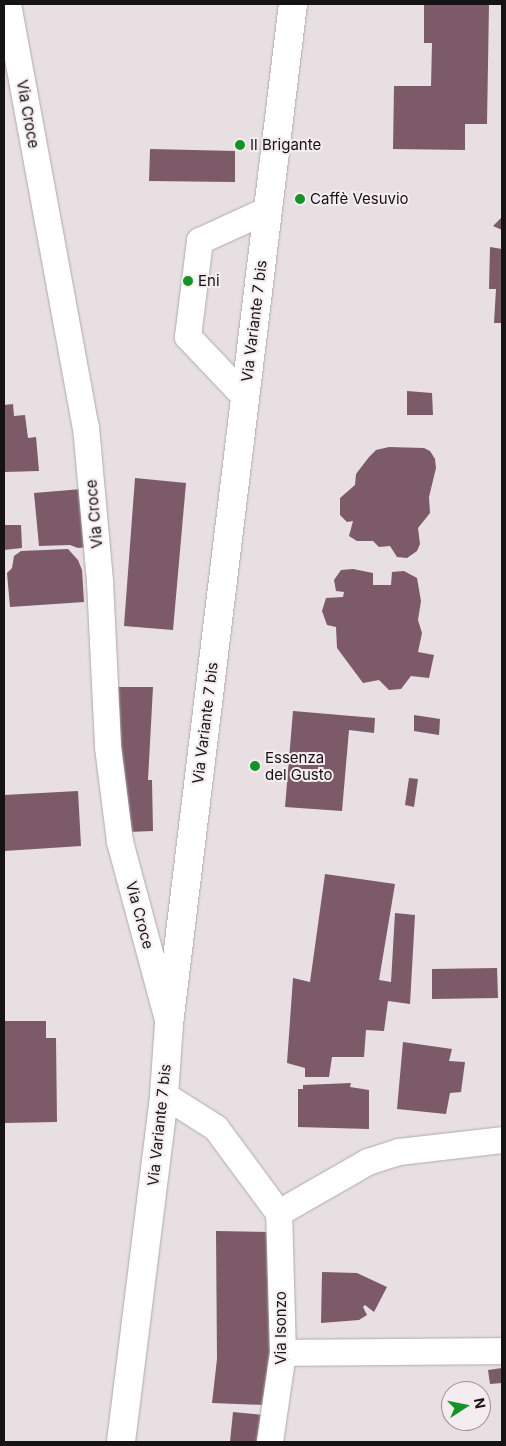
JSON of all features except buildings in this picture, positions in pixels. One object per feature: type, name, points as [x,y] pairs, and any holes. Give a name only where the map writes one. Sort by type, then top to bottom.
[{"type":"main road","name":"Via Variante 7 bis","points":[[121,1442],[164,1096],[169,1024],[292,4]]},
{"type":"street","name":"Via Croce","points":[[8,4],[86,427],[100,582],[108,748],[120,842],[169,1024]]},
{"type":"street","points":[[245,397],[188,336],[198,251],[200,241],[268,210]]},
{"type":"street","points":[[164,1096],[216,1128],[279,1213],[368,1162],[399,1152],[502,1140]]},
{"type":"street","name":"Via Isonzo","points":[[270,1442],[283,1354],[279,1213]]},
{"type":"street","points":[[283,1354],[502,1351]]},
{"type":"place","name":"Il Brigante","points":[[240,145]]},
{"type":"place","name":"Caffè Vesuvio","points":[[300,199]]},
{"type":"place","name":"Eni","points":[[188,281]]},
{"type":"place","name":"Essenza del Gusto","points":[[255,766]]}]
